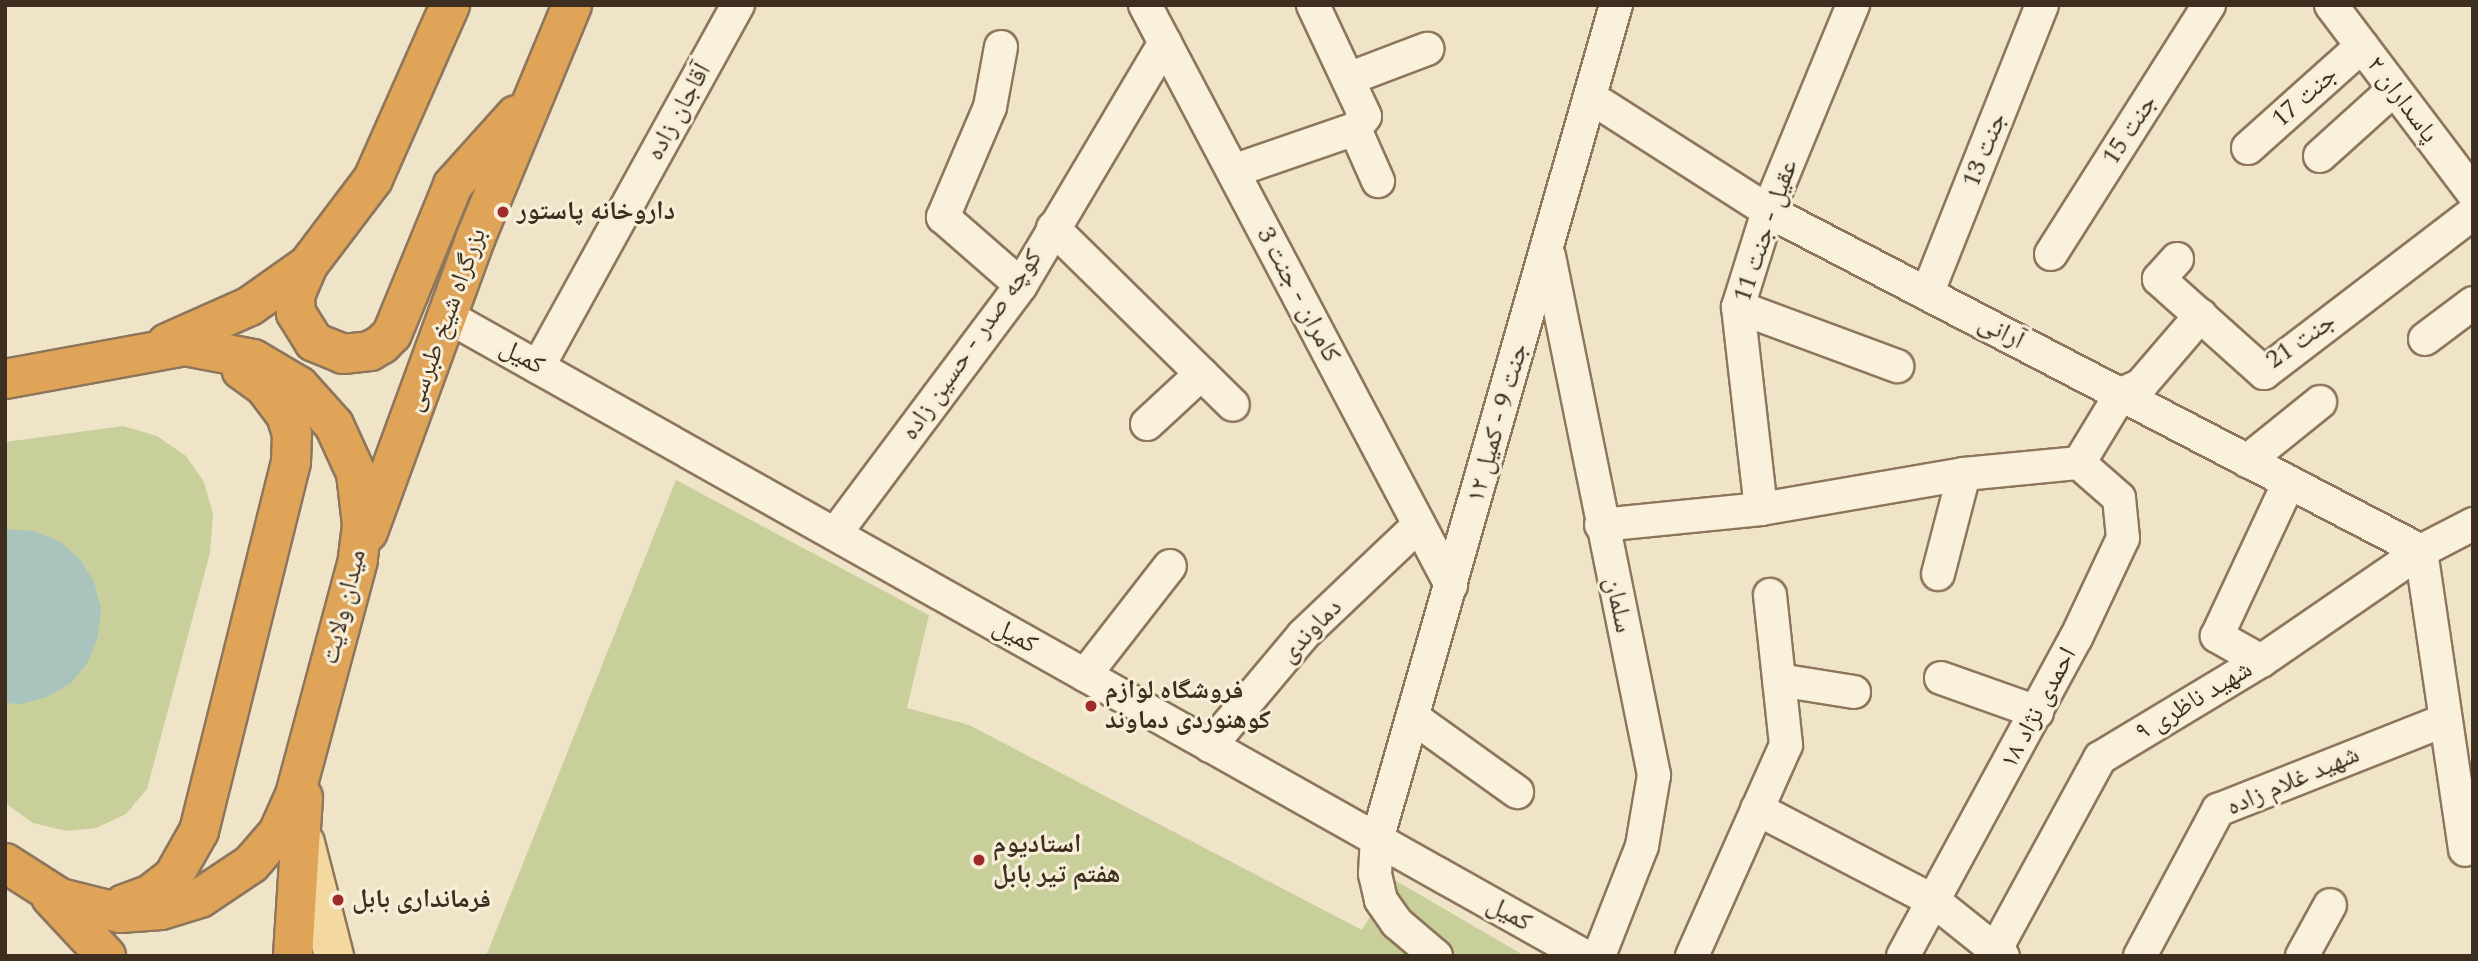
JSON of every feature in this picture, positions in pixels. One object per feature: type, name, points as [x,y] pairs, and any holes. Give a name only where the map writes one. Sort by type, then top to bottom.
[{"type":"highway","points":[[163,349],[250,306],[308,265],[359,202],[378,170],[450,5]]},
{"type":"highway","name":"بزرگراه شیخ طبرسی","points":[[358,560],[447,316],[572,5]]},
{"type":"highway","points":[[308,265],[295,296],[296,313],[314,342],[342,354],[370,351],[382,344],[392,334],[453,185],[535,94]]},
{"type":"highway","points":[[91,908],[121,905],[162,887],[182,866],[194,841],[291,462],[292,434],[286,415],[265,387],[236,366],[163,349]]},
{"type":"highway","name":"میدان ولایت","points":[[5,380],[163,349],[220,349],[253,359],[299,386],[323,410],[356,473],[362,508],[358,560],[305,760],[278,833],[236,878],[200,898],[161,910],[120,912],[91,908],[42,888],[5,863]]},
{"type":"highway","points":[[293,956],[305,760]]},
{"type":"highway","points":[[42,888],[106,956]]},
{"type":"main road","points":[[301,826],[334,956]]},
{"type":"street","name":"آقاجان زاده","points":[[538,367],[738,5]]},
{"type":"street","name":"کامران - جنت 3","points":[[1145,5],[1451,585]]},
{"type":"street","points":[[1233,171],[1355,129],[1365,116],[1312,5]]},
{"type":"street","name":"جنت 9 - کمیل ۱۲","points":[[1436,956],[1397,923],[1381,900],[1375,874],[1377,840],[1616,5]]},
{"type":"street","name":"عقیل - جنت 11","points":[[1762,509],[1738,307],[1768,211],[1853,5]]},
{"type":"street","name":"جنت 13","points":[[1927,294],[2042,5]]},
{"type":"street","name":"جنت 15","points":[[2051,254],[2209,5]]},
{"type":"street","name":"پاسداران ۲","points":[[2331,5],[2473,193]]},
{"type":"street","name":"کوچه صدر - حسین زاده","points":[[835,534],[1021,285],[1165,42]]},
{"type":"street","name":"جنت 17","points":[[2248,148],[2362,46]]},
{"type":"street","points":[[1001,47],[990,107],[943,217],[1021,285]]},
{"type":"street","points":[[1348,79],[1427,50]]},
{"type":"street","points":[[2320,156],[2393,90]]},
{"type":"street","name":"آرانی","points":[[1590,97],[1768,211],[2421,551]]},
{"type":"street","points":[[1355,129],[1378,181]]},
{"type":"street","name":"جنت 21","points":[[2177,259],[2159,279],[2264,373],[2473,213]]},
{"type":"street","points":[[1053,228],[1233,405]]},
{"type":"street","name":"سلمان","points":[[1548,248],[1601,525],[1654,775],[1642,846],[1598,956]]},
{"type":"street","points":[[2425,339],[2473,303]]},
{"type":"street","points":[[1738,307],[1897,366]]},
{"type":"street","points":[[1601,525],[1762,509],[1964,474],[2079,463],[2120,394],[2141,386],[2202,315]]},
{"type":"street","name":"کمیل","points":[[447,316],[1584,956]]},
{"type":"street","points":[[1147,424],[1201,374]]},
{"type":"street","points":[[2248,461],[2320,402]]},
{"type":"street","name":"احمدی نژاد ۱۸","points":[[1903,956],[2037,712],[2123,538],[2119,498],[2079,463]]},
{"type":"street","points":[[1938,573],[1964,474]]},
{"type":"street","points":[[2261,661],[2217,636],[2289,482]]},
{"type":"street","name":"دماوندی","points":[[1210,746],[1303,635],[1419,525]]},
{"type":"street","name":"شهید ناظری ۹","points":[[1997,954],[2100,758],[2261,661],[2421,551],[2468,529]]},
{"type":"street","points":[[2421,551],[2443,720],[2465,850]]},
{"type":"street","points":[[1085,675],[1170,566]]},
{"type":"street","points":[[1692,956],[1786,745],[1770,595]]},
{"type":"street","points":[[1941,678],[2037,712]]},
{"type":"street","points":[[1779,680],[1854,692]]},
{"type":"street","points":[[1413,718],[1517,792]]},
{"type":"street","name":"شهید غلام زاده","points":[[2140,956],[2218,810],[2443,720]]},
{"type":"street","points":[[1757,809],[1934,901],[1997,954]]},
{"type":"street","points":[[2302,956],[2330,905]]},
{"type":"green space","points":[[123,426],[157,436],[186,456],[204,482],[213,514],[210,553],[147,789],[126,814],[96,828],[66,831],[33,823],[5,803],[5,442]]},
{"type":"green space","points":[[676,480],[929,615],[907,708],[969,725],[1362,930],[1393,879],[1525,956],[486,956]]},
{"type":"water","points":[[5,529],[34,531],[59,541],[80,559],[94,582],[101,609],[98,636],[88,662],[71,683],[47,697],[21,704],[5,703]]},
{"type":"place","name":"داروخانه پاستور","points":[[503,212]]},
{"type":"place","name":"فروشگاه لوازم کوهنوردی دماوند","points":[[1091,706]]},
{"type":"place","name":"استادیوم هفتم تیر بابل","points":[[979,860]]},
{"type":"place","name":"فرمانداری بابل","points":[[338,900]]}]
